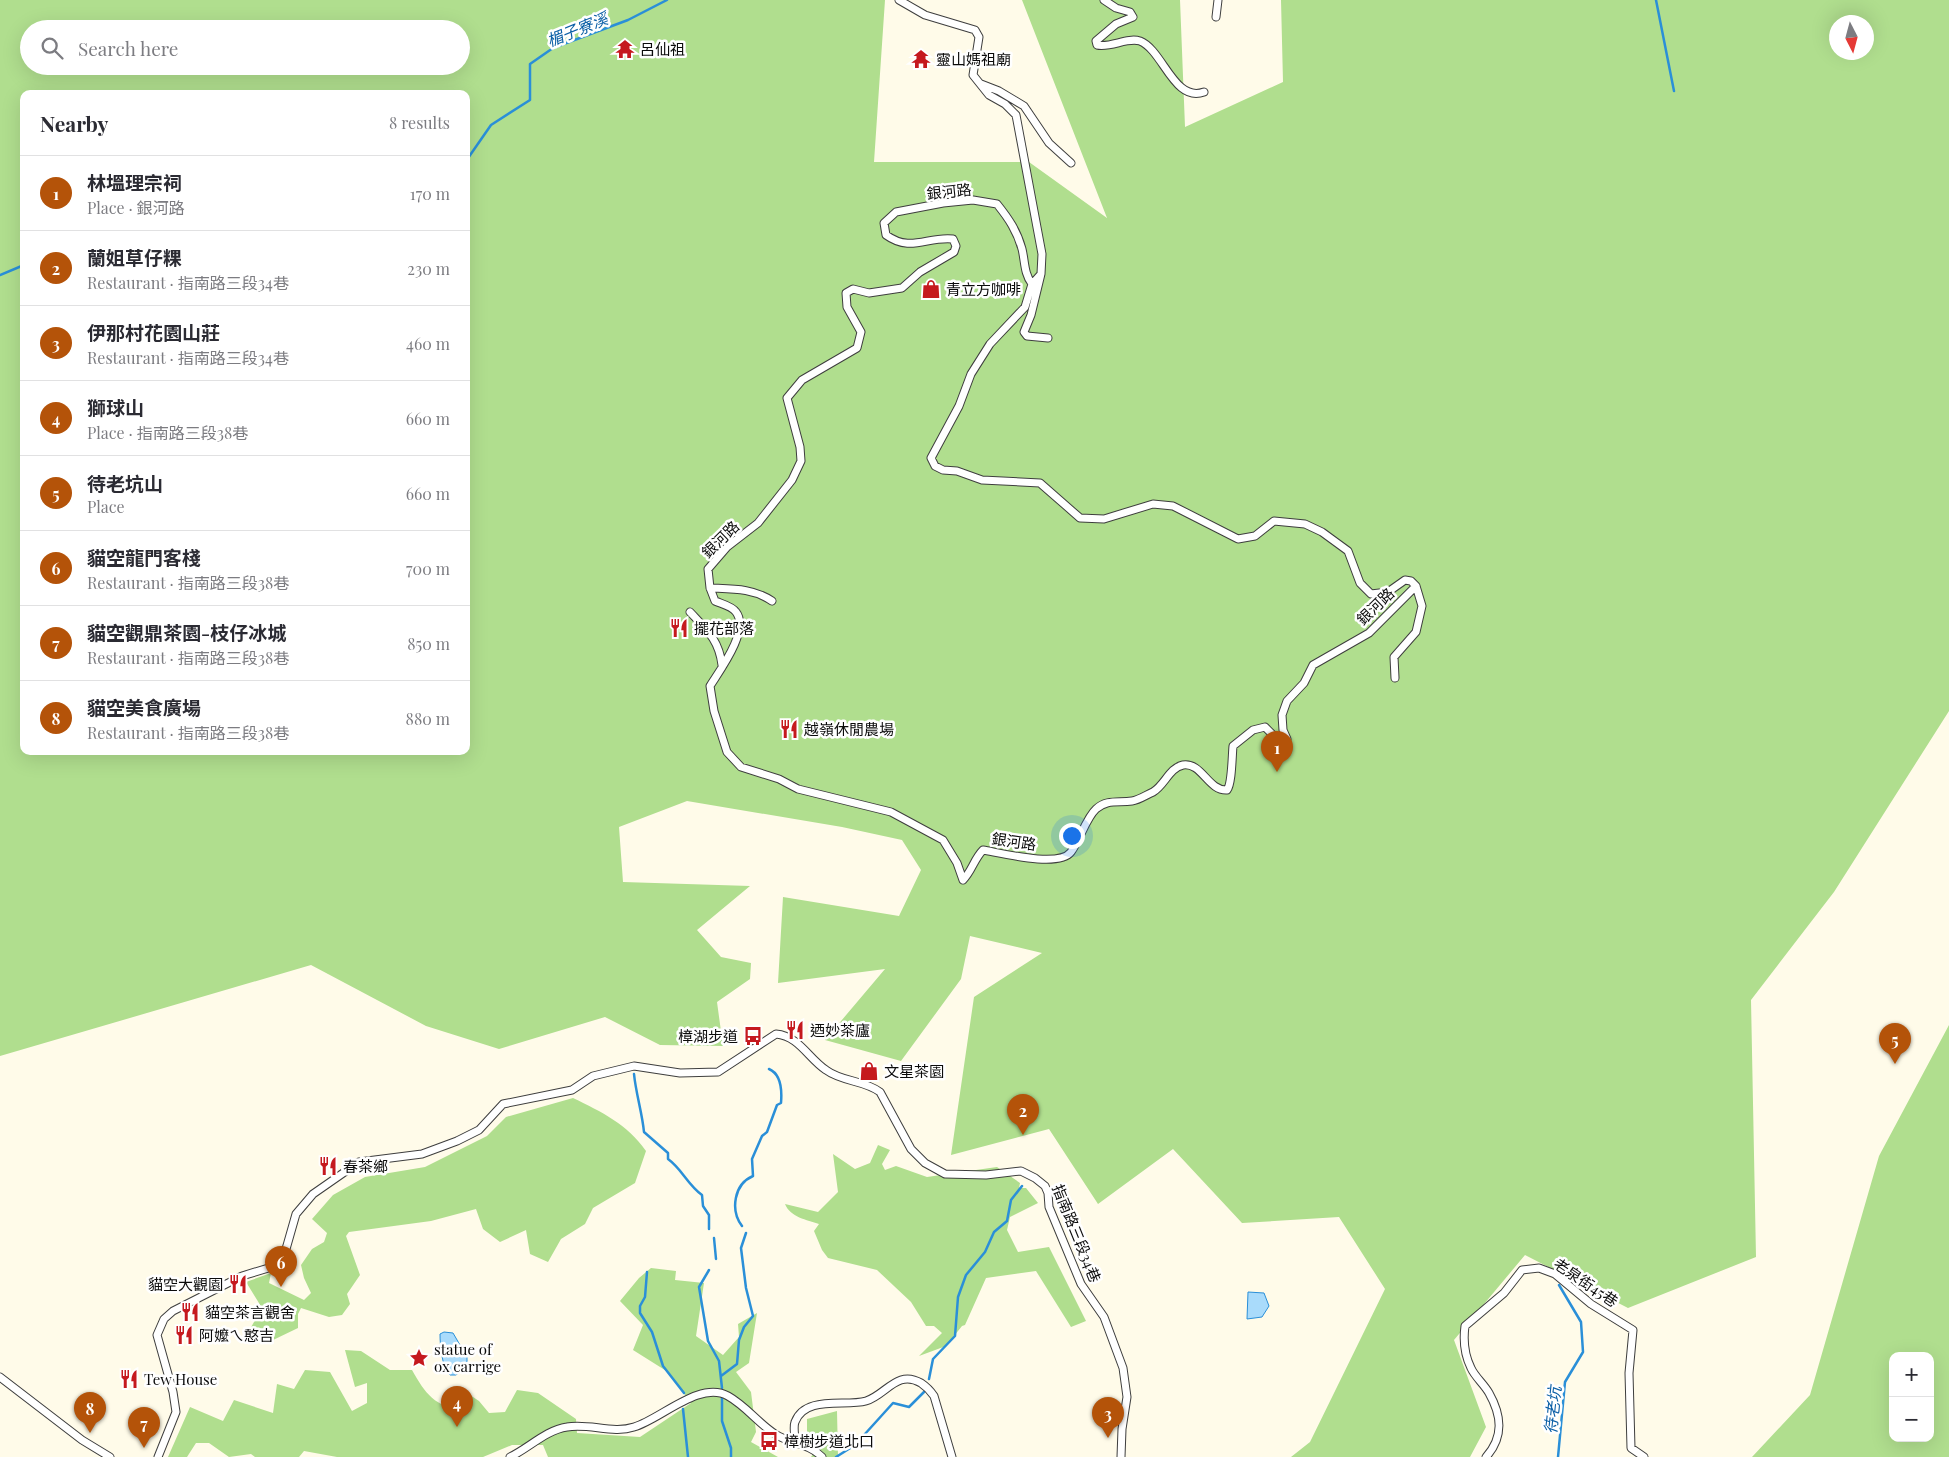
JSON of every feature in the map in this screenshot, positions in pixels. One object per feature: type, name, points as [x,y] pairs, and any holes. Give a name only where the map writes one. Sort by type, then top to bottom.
[{"type":"street","points":[[899,0],[925,15],[975,30],[979,37],[973,75],[989,95],[1005,104],[1016,115],[1042,254],[1041,274],[1031,315],[1024,332],[1027,336],[1048,338]]},
{"type":"street","points":[[1104,0],[1116,8],[1130,12],[1133,17],[1116,24],[1096,41],[1097,45],[1104,46],[1136,40],[1142,42],[1159,58],[1173,80],[1189,92],[1204,92]]},
{"type":"street","points":[[1216,17],[1218,0]]},
{"type":"street","points":[[980,84],[999,91],[1024,106],[1049,143],[1071,163]]},
{"type":"street","name":"銀河路","points":[[1032,284],[1028,278],[1022,250],[1013,223],[997,204],[973,200],[896,212],[884,223],[886,235],[896,242],[916,245],[942,238],[953,239],[956,246],[954,252],[920,272],[902,288],[869,293],[853,289],[846,293],[847,307],[860,332],[857,348],[802,380],[786,398],[800,446],[801,461],[792,480],[758,523],[727,547],[708,569],[710,588],[715,601],[735,610],[739,618],[737,638],[710,686],[714,711],[727,752],[741,767],[779,779],[798,789],[891,812],[943,840],[958,863],[963,880],[969,874],[975,858],[982,850],[1057,860],[1070,854],[1094,810],[1107,802],[1133,801],[1145,796],[1159,788],[1175,768],[1186,765],[1196,769],[1220,790],[1227,790],[1230,786],[1233,746],[1253,730],[1265,727],[1282,744],[1286,744],[1288,739],[1283,730],[1282,716],[1287,701],[1304,683],[1313,665],[1369,633],[1416,586],[1411,581],[1405,580],[1388,592],[1371,594],[1360,583],[1348,551],[1322,532],[1305,524],[1274,521],[1255,536],[1238,539],[1173,506],[1153,504],[1104,519],[1080,518],[1040,483],[982,480],[957,470],[943,470],[934,466],[931,458],[959,406],[971,374],[990,344],[1025,307],[1032,284],[1041,274]]},
{"type":"street","points":[[1395,678],[1394,657],[1416,632],[1422,606],[1416,586]]},
{"type":"street","points":[[710,588],[740,589],[762,594],[772,601]]},
{"type":"street","points":[[690,612],[706,628],[720,647],[722,666]]},
{"type":"street","name":"指南路三段34巷","points":[[158,1457],[176,1412],[173,1392],[157,1335],[164,1319],[173,1311],[242,1276],[275,1266],[284,1256],[296,1214],[313,1194],[359,1162],[422,1154],[431,1151],[479,1130],[503,1104],[572,1090],[593,1076],[634,1066],[680,1073],[718,1072],[776,1034],[784,1035],[800,1045],[827,1071],[873,1086],[880,1092],[911,1149],[925,1163],[945,1174],[986,1175],[1021,1171],[1045,1186],[1048,1193],[1049,1207],[1081,1284],[1104,1317],[1123,1368],[1127,1397],[1122,1429],[1121,1457]]},
{"type":"street","name":"老泉街45巷","points":[[1486,1457],[1495,1447],[1501,1423],[1489,1393],[1471,1368],[1463,1344],[1465,1326],[1504,1293],[1522,1270],[1539,1268],[1555,1274],[1591,1304],[1632,1330],[1629,1373],[1631,1448],[1644,1457]]},
{"type":"street","points":[[0,1377],[82,1440],[110,1457]]},
{"type":"street","points":[[795,1441],[795,1422],[801,1412],[819,1404],[867,1401],[902,1379],[915,1380],[930,1388],[934,1396],[952,1457]]},
{"type":"street","points":[[510,1457],[545,1436],[565,1427],[588,1424],[611,1428],[633,1428],[658,1417],[690,1397],[713,1392],[727,1395],[774,1434],[785,1440],[795,1441],[817,1452],[822,1457]]},
{"type":"green space","points":[[0,0],[885,0],[874,162],[1029,162],[1107,218],[1022,0],[1180,0],[1185,127],[1283,82],[1281,0],[1949,0],[1949,711],[1834,892],[1751,1000],[1756,1257],[1628,1308],[1525,1255],[1454,1340],[1486,1427],[1470,1457],[1291,1457],[1310,1442],[1385,1289],[1339,1217],[1242,1223],[1173,1149],[1098,1204],[1049,1129],[951,1155],[974,997],[1042,953],[970,936],[961,979],[901,1061],[825,1040],[885,969],[778,983],[783,897],[899,916],[921,870],[902,840],[842,827],[687,801],[619,827],[623,882],[750,886],[697,930],[721,957],[751,963],[750,979],[717,1002],[723,1046],[660,1045],[605,1017],[499,1049],[426,1026],[311,965],[0,1056]]},
{"type":"green space","points":[[1949,1025],[1949,1457],[1752,1457],[1810,1395],[1879,1156]]},
{"type":"green space","points":[[573,1098],[622,1126],[631,1133],[646,1151],[635,1183],[593,1208],[585,1224],[561,1239],[548,1262],[530,1254],[526,1230],[500,1242],[483,1229],[476,1209],[431,1221],[349,1232],[346,1236],[360,1275],[347,1294],[350,1304],[342,1315],[329,1317],[301,1308],[298,1314],[298,1328],[271,1341],[261,1340],[250,1329],[262,1308],[246,1282],[271,1273],[269,1283],[304,1300],[311,1293],[304,1278],[301,1265],[312,1249],[324,1242],[327,1233],[312,1219],[333,1195],[365,1177],[425,1167],[487,1136],[506,1117]]},
{"type":"green space","points":[[878,1145],[890,1150],[882,1164],[885,1170],[896,1166],[927,1177],[997,1167],[1020,1183],[1019,1188],[1026,1188],[1038,1203],[1010,1217],[1007,1230],[1018,1252],[1049,1247],[1086,1321],[1071,1327],[1036,1271],[986,1278],[965,1325],[962,1326],[946,1346],[919,1356],[942,1333],[934,1326],[926,1326],[911,1302],[877,1270],[828,1258],[822,1250],[814,1231],[819,1224],[795,1215],[785,1204],[818,1212],[838,1192],[833,1154],[855,1169],[870,1163]]},
{"type":"green space","points":[[651,1268],[676,1271],[675,1280],[704,1283],[696,1336],[723,1355],[739,1337],[738,1324],[757,1313],[749,1363],[736,1372],[751,1392],[756,1432],[751,1442],[778,1457],[548,1457],[543,1445],[512,1445],[483,1457],[337,1457],[304,1451],[299,1457],[255,1457],[251,1454],[229,1457],[209,1443],[196,1443],[187,1457],[168,1457],[190,1407],[223,1421],[234,1400],[273,1413],[277,1384],[294,1389],[305,1370],[330,1372],[352,1411],[367,1403],[367,1383],[355,1387],[345,1350],[361,1351],[390,1370],[412,1370],[432,1398],[445,1406],[464,1409],[464,1391],[479,1401],[489,1413],[505,1412],[517,1390],[538,1393],[576,1419],[577,1433],[640,1437],[691,1403],[668,1372],[633,1350],[643,1325],[620,1301],[639,1278]]},
{"type":"green space","points":[[837,1411],[838,1457],[811,1457],[817,1449],[807,1437],[807,1419]]},
{"type":"water","points":[[1248,1292],[1264,1293],[1269,1306],[1262,1317],[1247,1319]]},
{"type":"water","points":[[444,1332],[453,1333],[467,1357],[467,1366],[456,1375],[450,1375],[447,1372],[443,1362],[440,1334]]},
{"type":"waterway","name":"楣子寮溪","points":[[470,155],[491,125],[530,100],[530,64],[553,48],[628,20],[667,0]]},
{"type":"waterway","points":[[1656,0],[1674,91]]},
{"type":"waterway","name":"楣子寮溪","points":[[0,275],[20,267]]},
{"type":"waterway","points":[[742,1226],[738,1220],[735,1205],[738,1191],[753,1176],[752,1159],[762,1136],[767,1132],[777,1105],[781,1103],[781,1088],[778,1079],[773,1071],[769,1069]]},
{"type":"waterway","points":[[634,1074],[644,1132],[668,1153],[668,1159],[702,1195],[703,1206],[709,1215],[709,1229]]},
{"type":"waterway","points":[[929,1379],[933,1359],[955,1336],[958,1297],[966,1275],[985,1252],[994,1232],[1007,1221],[1011,1200],[1022,1186]]},
{"type":"waterway","points":[[721,1376],[737,1364],[739,1340],[744,1327],[753,1316],[746,1288],[741,1248],[746,1233]]},
{"type":"waterway","points":[[714,1238],[716,1259]]},
{"type":"waterway","points":[[709,1270],[699,1287],[708,1341],[719,1361],[722,1388]]},
{"type":"waterway","points":[[647,1272],[645,1297],[640,1306],[640,1313],[652,1332],[663,1366],[684,1393]]},
{"type":"waterway","name":"待老坑","points":[[1558,1457],[1565,1382],[1583,1352],[1581,1322],[1559,1285]]},
{"type":"waterway","points":[[836,1457],[855,1445],[893,1403],[909,1407],[924,1392]]},
{"type":"waterway","points":[[722,1397],[722,1421],[731,1448],[731,1457]]},
{"type":"waterway","points":[[683,1409],[688,1457]]},
{"type":"place","name":"呂仙祖","points":[[625,49]]},
{"type":"place","name":"靈山媽祖廟","points":[[921,59]]},
{"type":"place","name":"青立方咖啡","points":[[931,289]]},
{"type":"place","name":"擺花部落","points":[[679,628]]},
{"type":"place","name":"越嶺休閒農場","points":[[789,729]]},
{"type":"place","name":"林塭理宗祠","points":[[1277,772]]},
{"type":"place","name":"迺妙茶廬","points":[[795,1030]]},
{"type":"place","name":"樟湖步道","points":[[753,1036]]},
{"type":"place","name":"待老坑山","points":[[1895,1064]]},
{"type":"place","name":"文星茶園","points":[[869,1071]]},
{"type":"place","name":"蘭姐草仔粿","points":[[1023,1135]]},
{"type":"place","name":"春茶鄉","points":[[328,1166]]},
{"type":"place","name":"貓空大觀園","points":[[238,1284]]},
{"type":"place","name":"貓空龍門客棧","points":[[281,1287]]},
{"type":"place","name":"貓空茶言觀舍","points":[[190,1312]]},
{"type":"place","name":"阿嬤ㄟ憨吉","points":[[184,1335]]},
{"type":"place","name":"statue of ox carrige","points":[[419,1358]]},
{"type":"place","name":"Tew House","points":[[129,1379]]},
{"type":"place","name":"獅球山","points":[[457,1427]]},
{"type":"place","name":"貓空美食廣場","points":[[90,1433]]},
{"type":"place","name":"伊那村花園山莊","points":[[1108,1438]]},
{"type":"place","name":"樟樹步道北口","points":[[769,1441]]},
{"type":"place","name":"貓空觀鼎茶園-枝仔冰城","points":[[144,1448]]}]
